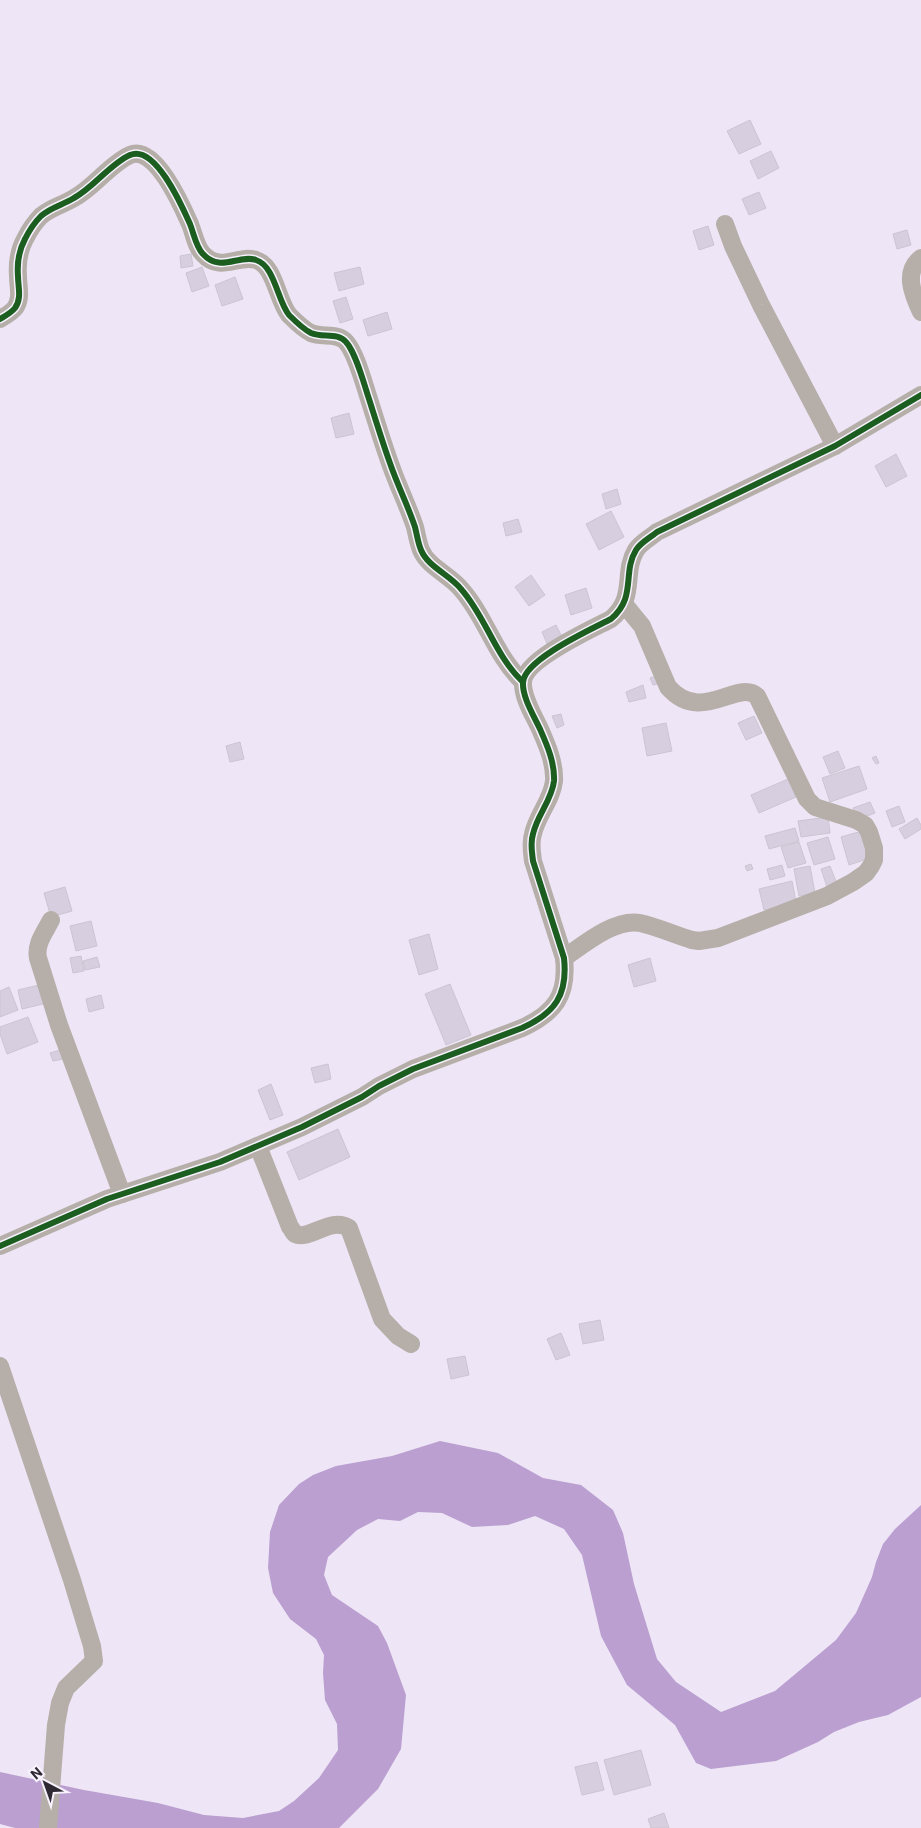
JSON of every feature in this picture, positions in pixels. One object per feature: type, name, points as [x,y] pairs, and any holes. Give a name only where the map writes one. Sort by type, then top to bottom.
[{"type":"street","points":[[0,319],[14,309],[18,301],[20,290],[18,258],[24,241],[33,225],[43,214],[56,206],[74,199],[128,156],[137,154],[147,157],[156,165],[167,181],[190,224],[198,247],[204,256],[221,263],[250,258],[263,263],[270,272],[281,301],[294,320],[311,333],[339,337],[346,342],[361,376],[423,555],[458,586],[472,602],[503,658],[512,672],[523,682]]},
{"type":"street","points":[[725,224],[733,246],[761,305],[834,446]]},
{"type":"street","points":[[921,258],[913,267],[911,286],[913,296],[921,312]]},
{"type":"street","points":[[0,1246],[84,1208],[220,1162],[302,1127],[413,1069],[534,1022],[554,1006],[560,998],[565,982],[564,958],[533,861],[531,846],[532,834],[551,795],[554,781],[553,766],[543,736],[525,694],[523,682],[525,675],[539,660],[612,619],[619,613],[624,604],[633,556],[644,541],[665,528],[834,446],[921,395]]},
{"type":"street","points":[[564,958],[612,927],[623,924],[639,923],[699,942],[718,938],[827,896],[866,873],[874,860],[873,841],[865,826],[856,820],[815,807],[807,799],[757,696],[752,692],[692,703],[675,695],[668,687],[642,626],[624,604]]},
{"type":"street","points":[[52,920],[40,940],[37,952],[38,958],[60,1025],[122,1194]]},
{"type":"street","points":[[258,1146],[290,1227],[295,1234],[302,1235],[337,1224],[344,1224],[350,1228],[382,1319],[398,1336],[411,1344]]},
{"type":"street","points":[[0,1366],[72,1580],[92,1646],[94,1661],[66,1688],[60,1703],[56,1725],[48,1828]]},
{"type":"shaded area","points":[[440,1441],[498,1453],[543,1478],[581,1485],[613,1510],[623,1533],[634,1584],[657,1659],[676,1682],[721,1712],[775,1691],[836,1640],[856,1613],[872,1577],[883,1544],[895,1529],[921,1505],[921,1697],[888,1715],[859,1722],[834,1732],[818,1742],[776,1761],[711,1769],[696,1763],[675,1725],[627,1685],[601,1636],[582,1555],[564,1529],[535,1516],[508,1525],[472,1527],[442,1513],[418,1512],[400,1521],[378,1519],[357,1530],[328,1557],[324,1575],[332,1595],[378,1626],[387,1643],[406,1695],[401,1749],[378,1789],[339,1828],[15,1828],[0,1824],[0,1772],[158,1803],[204,1815],[243,1818],[279,1811],[294,1801],[319,1778],[338,1750],[337,1724],[325,1700],[324,1655],[316,1639],[290,1619],[273,1593],[268,1568],[270,1532],[279,1505],[299,1484],[313,1475],[336,1466],[392,1456]]},
{"type":"building","points":[[750,120],[761,144],[739,154],[727,131]]},
{"type":"building","points":[[771,151],[779,168],[758,179],[750,161]]},
{"type":"building","points":[[759,192],[766,208],[749,215],[742,199]]},
{"type":"building","points":[[708,226],[714,245],[699,250],[693,231]]},
{"type":"building","points":[[907,230],[911,245],[897,249],[893,234]]},
{"type":"building","points":[[191,254],[193,266],[181,268],[180,256]]},
{"type":"building","points":[[202,267],[209,286],[192,292],[186,273]]},
{"type":"building","points":[[360,267],[364,284],[339,291],[334,273]]},
{"type":"building","points":[[235,277],[243,299],[222,306],[215,285]]},
{"type":"building","points":[[346,297],[353,319],[340,323],[333,301]]},
{"type":"building","points":[[387,312],[392,329],[368,336],[363,320]]},
{"type":"building","points":[[349,413],[354,434],[336,438],[331,418]]},
{"type":"building","points":[[896,454],[907,476],[886,487],[875,466]]},
{"type":"building","points":[[617,489],[621,504],[606,509],[602,494]]},
{"type":"building","points":[[611,511],[624,537],[599,550],[586,524]]},
{"type":"building","points":[[518,519],[522,532],[506,536],[503,523]]},
{"type":"building","points":[[531,575],[545,595],[529,606],[515,587]]},
{"type":"building","points":[[586,588],[592,608],[571,615],[565,595]]},
{"type":"building","points":[[556,625],[564,641],[549,648],[542,632]]},
{"type":"building","points":[[661,674],[665,682],[653,685],[650,678]]},
{"type":"building","points":[[643,685],[646,698],[629,702],[626,692]]},
{"type":"building","points":[[561,714],[564,725],[557,728],[552,716]]},
{"type":"building","points":[[754,716],[762,733],[746,740],[738,723]]},
{"type":"building","points":[[666,723],[672,751],[647,756],[642,728]]},
{"type":"building","points":[[240,742],[244,759],[230,762],[226,746]]},
{"type":"building","points":[[838,751],[845,768],[830,774],[823,757]]},
{"type":"building","points":[[876,756],[879,763],[876,764],[872,758]]},
{"type":"building","points":[[859,766],[867,789],[830,802],[822,778]]},
{"type":"building","points":[[788,779],[796,797],[759,813],[751,795]]},
{"type":"building","points":[[870,802],[875,813],[859,819],[853,808]]},
{"type":"building","points":[[899,806],[905,822],[892,827],[886,811]]},
{"type":"building","points":[[828,817],[830,833],[801,837],[798,821]]},
{"type":"building","points":[[917,818],[921,829],[905,839],[899,829]]},
{"type":"building","points":[[795,828],[799,841],[769,849],[765,836]]},
{"type":"building","points":[[862,831],[870,858],[849,865],[841,837]]},
{"type":"building","points":[[828,837],[835,859],[814,865],[807,843]]},
{"type":"building","points":[[799,842],[806,863],[788,868],[781,847]]},
{"type":"building","points":[[751,864],[753,869],[747,871],[745,866]]},
{"type":"building","points":[[782,865],[785,876],[770,880],[767,869]]},
{"type":"building","points":[[810,866],[815,893],[799,896],[794,869]]},
{"type":"building","points":[[830,866],[837,884],[827,887],[821,869]]},
{"type":"building","points":[[792,881],[796,902],[764,910],[759,889]]},
{"type":"building","points":[[65,887],[72,911],[51,917],[44,893]]},
{"type":"building","points":[[91,921],[97,946],[76,951],[70,926]]},
{"type":"building","points":[[429,934],[438,969],[419,975],[409,940]]},
{"type":"building","points":[[81,956],[84,971],[73,973],[70,958]]},
{"type":"building","points":[[97,957],[100,967],[85,970],[83,961]]},
{"type":"building","points":[[650,958],[656,981],[634,987],[628,965]]},
{"type":"building","points":[[43,984],[47,1003],[22,1009],[18,990]]},
{"type":"building","points":[[450,984],[471,1035],[446,1045],[425,994]]},
{"type":"building","points":[[9,987],[18,1010],[0,1017],[0,991]]},
{"type":"building","points":[[101,995],[104,1008],[89,1012],[86,999]]},
{"type":"building","points":[[28,1017],[38,1042],[7,1054],[0,1034],[0,1027]]},
{"type":"building","points":[[60,1050],[63,1059],[53,1061],[50,1053]]},
{"type":"building","points":[[328,1064],[331,1079],[315,1083],[311,1068]]},
{"type":"building","points":[[271,1084],[283,1115],[270,1120],[258,1090]]},
{"type":"building","points":[[338,1129],[350,1157],[299,1180],[287,1152]]},
{"type":"building","points":[[600,1320],[604,1340],[583,1344],[579,1324]]},
{"type":"building","points":[[561,1333],[570,1355],[556,1360],[547,1339]]},
{"type":"building","points":[[465,1356],[469,1375],[451,1379],[447,1359]]},
{"type":"building","points":[[641,1750],[651,1785],[614,1795],[604,1760]]},
{"type":"building","points":[[597,1762],[604,1790],[582,1795],[575,1767]]},
{"type":"building","points":[[664,1813],[669,1828],[651,1828],[648,1819]]},
{"type":"cycle path","points":[[0,319],[12,311],[17,304],[19,296],[18,266],[20,252],[28,233],[38,219],[49,210],[81,194],[115,164],[130,155],[139,154],[149,159],[158,167],[174,191],[203,254],[216,262],[223,263],[250,259],[262,263],[272,276],[285,309],[294,320],[311,333],[339,337],[350,347],[424,556],[456,584],[470,600],[505,660],[523,682]]},
{"type":"cycle path","points":[[0,1246],[107,1199],[220,1162],[302,1127],[413,1069],[522,1028],[551,1009],[557,1001],[564,982],[564,958],[533,861],[531,844],[535,827],[553,788],[554,774],[548,748],[524,694],[523,682],[527,673],[547,655],[575,637],[611,619],[619,611],[627,594],[630,567],[636,550],[643,542],[657,532],[835,446],[921,395]]}]
